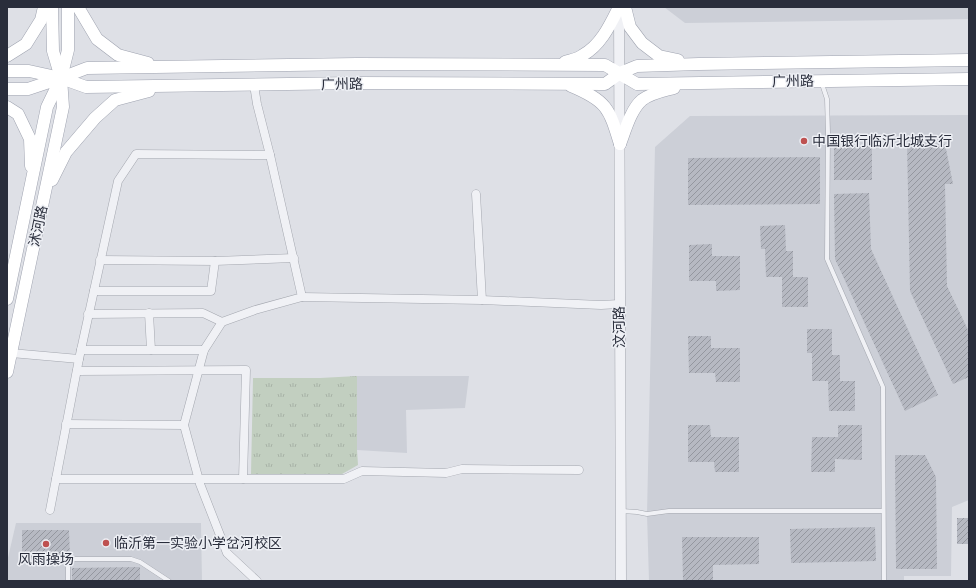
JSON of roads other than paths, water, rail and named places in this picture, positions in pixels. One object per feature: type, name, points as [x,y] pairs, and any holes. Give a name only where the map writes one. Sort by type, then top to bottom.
[{"type":"main road","points":[[7,56],[26,44],[41,20],[44,7]]},
{"type":"main road","name":"沭河路","points":[[7,372],[62,107],[61,78],[53,51],[52,7]]},
{"type":"main road","name":"沭河路","points":[[7,299],[47,107],[61,78],[68,50],[68,7]]},
{"type":"main road","points":[[78,7],[97,39],[118,55],[163,68]]},
{"type":"main road","points":[[558,65],[583,55],[599,42],[609,29],[619,7]]},
{"type":"main road","points":[[624,7],[630,27],[642,43],[653,52],[659,56],[699,64]]},
{"type":"main road","name":"广州路","points":[[7,71],[29,71],[61,78],[86,87],[356,84],[605,84],[620,74],[637,66],[969,60]]},
{"type":"main road","name":"广州路","points":[[7,89],[28,89],[87,68],[356,64],[605,65],[637,84],[821,80],[969,79]]},
{"type":"main road","points":[[620,144],[631,115],[641,100],[655,93],[696,83]]},
{"type":"main road","points":[[566,84],[587,93],[601,102],[611,117],[620,144]]},
{"type":"main road","points":[[45,193],[66,152],[95,118],[115,100],[166,86]]},
{"type":"main road","points":[[7,107],[18,114],[30,139],[32,184]]},
{"type":"street","name":"汶河路","points":[[619,7],[621,581]]},
{"type":"street","name":"汶河路","points":[[620,74],[625,48],[624,7]]},
{"type":"street","points":[[254,85],[257,104],[294,258],[302,298]]},
{"type":"street","points":[[50,510],[76,371],[118,181],[136,154],[270,155]]},
{"type":"street","points":[[476,194],[482,300]]},
{"type":"street","points":[[100,260],[215,261],[294,258]]},
{"type":"street","points":[[94,291],[211,291],[215,261]]},
{"type":"street","points":[[258,581],[227,553],[199,479],[184,426],[204,350],[222,322],[255,310],[302,298],[482,300],[601,305],[619,304]]},
{"type":"street","points":[[149,313],[151,350]]},
{"type":"street","points":[[88,314],[203,313],[222,322]]},
{"type":"street","points":[[81,350],[204,350]]},
{"type":"street","points":[[11,353],[79,359]]},
{"type":"street","points":[[76,371],[246,370],[243,479]]},
{"type":"street","points":[[66,424],[184,426]]},
{"type":"street","points":[[56,479],[344,479],[362,471],[446,473],[462,469],[579,470]]},
{"type":"lane","points":[[821,80],[827,100],[827,259],[883,387],[884,581]]},
{"type":"lane","points":[[621,511],[647,514],[669,511],[883,511]]},
{"type":"lane","points":[[68,581],[68,562],[75,559],[131,559],[140,562],[169,581]]},
{"type":"place","name":"中国银行临沂北城支行","points":[[804,141]]},
{"type":"place","name":"临沂第一实验小学岔河校区","points":[[106,543]]},
{"type":"place","name":"风雨操场","points":[[46,544]]}]
